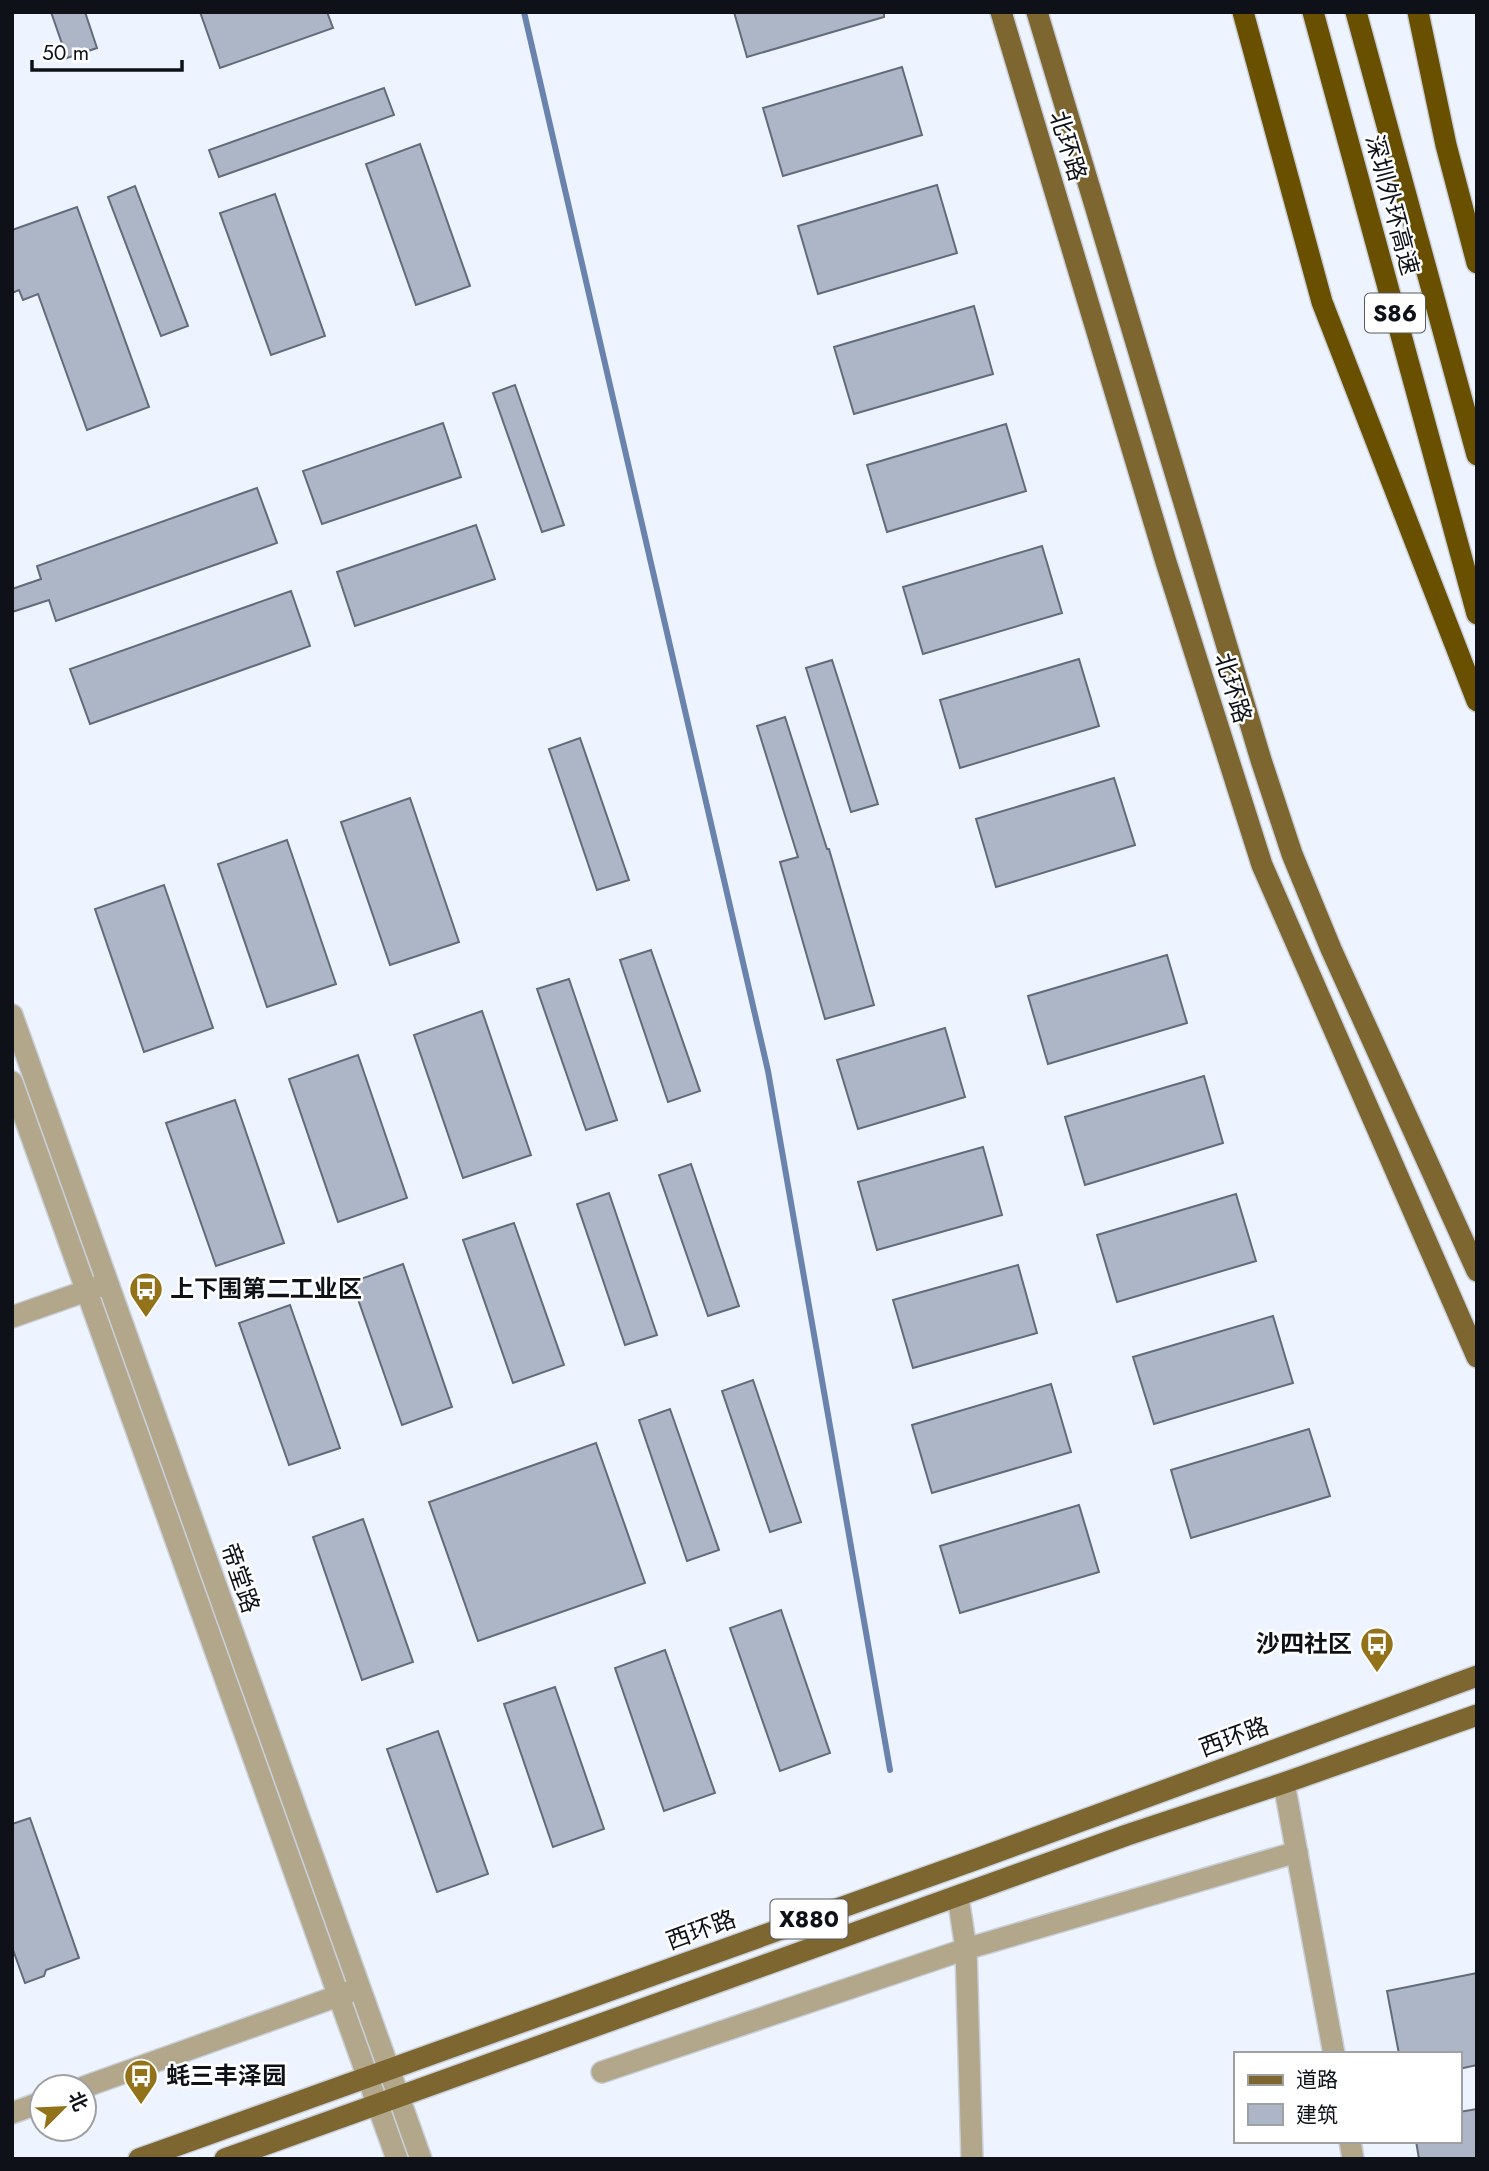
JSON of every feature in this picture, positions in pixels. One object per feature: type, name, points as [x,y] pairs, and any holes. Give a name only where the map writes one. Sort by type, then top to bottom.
[{"type":"highway","name":"深圳外环高速","points":[[1312,12],[1477,614]]},
{"type":"highway","name":"深圳外环高速","points":[[1356,12],[1477,455]]},
{"type":"highway","points":[[1418,12],[1446,145],[1477,263]]},
{"type":"highway","points":[[1244,19],[1322,302],[1477,701]]},
{"type":"main road","name":"北环路","points":[[1001,12],[1166,562],[1262,865],[1477,1357]]},
{"type":"main road","name":"北环路","points":[[1037,12],[1261,760],[1292,854],[1331,949],[1477,1271]]},
{"type":"main road","points":[[1456,1683],[1477,1669]]},
{"type":"main road","name":"西环路","points":[[139,2159],[1477,1676]]},
{"type":"main road","name":"X880","points":[[225,2159],[1127,1835],[1477,1715]]},
{"type":"main road","points":[[1436,1730],[1477,1726]]},
{"type":"street","name":"帝堂路","points":[[12,1014],[421,2159]]},
{"type":"street","name":"帝堂路","points":[[12,1082],[397,2159]]},
{"type":"street","points":[[12,1317],[109,1283]]},
{"type":"street","points":[[1284,1783],[1334,2052]]},
{"type":"street","points":[[602,2072],[966,1949],[1297,1852]]},
{"type":"street","points":[[958,1897],[966,1949],[972,2159]]},
{"type":"street","points":[[98,2082],[359,1989]]},
{"type":"building","points":[[51,12],[85,12],[97,48],[67,58]]},
{"type":"building","points":[[200,12],[327,12],[333,28],[220,68]]},
{"type":"building","points":[[734,12],[884,12],[884,17],[747,57]]},
{"type":"building","points":[[902,67],[922,135],[783,176],[763,108]]},
{"type":"building","points":[[384,88],[394,115],[219,177],[209,150]]},
{"type":"building","points":[[420,144],[470,286],[416,305],[366,164]]},
{"type":"building","points":[[937,185],[957,253],[818,294],[798,226]]},
{"type":"building","points":[[135,186],[188,326],[161,336],[108,197]]},
{"type":"building","points":[[275,194],[325,336],[271,355],[220,213]]},
{"type":"building","points":[[77,207],[149,407],[87,430],[38,294],[23,300],[19,290],[12,293],[12,230]]},
{"type":"building","points":[[974,306],[993,374],[854,414],[834,347]]},
{"type":"building","points":[[515,385],[564,525],[542,532],[493,393]]},
{"type":"building","points":[[443,423],[461,477],[322,524],[303,471]]},
{"type":"building","points":[[1006,424],[1026,491],[887,532],[867,465]]},
{"type":"building","points":[[257,488],[277,543],[56,621],[49,600],[12,612],[12,589],[41,579],[37,566]]},
{"type":"building","points":[[476,525],[495,579],[355,626],[337,572]]},
{"type":"building","points":[[1042,546],[1062,613],[923,654],[903,587]]},
{"type":"building","points":[[291,591],[310,646],[90,724],[70,669]]},
{"type":"building","points":[[1079,659],[1099,726],[960,768],[940,700]]},
{"type":"building","points":[[832,660],[878,804],[851,812],[806,668]]},
{"type":"building","points":[[785,717],[829,849],[874,1005],[825,1019],[780,862],[798,857],[757,726]]},
{"type":"building","points":[[580,738],[629,880],[597,890],[549,749]]},
{"type":"building","points":[[1114,778],[1135,845],[996,887],[976,819]]},
{"type":"building","points":[[410,798],[459,942],[390,965],[341,822]]},
{"type":"building","points":[[287,840],[336,984],[267,1007],[218,864]]},
{"type":"building","points":[[164,885],[213,1028],[144,1052],[95,909]]},
{"type":"building","points":[[651,950],[700,1091],[668,1102],[620,960]]},
{"type":"building","points":[[1167,955],[1187,1023],[1048,1064],[1028,996]]},
{"type":"building","points":[[569,979],[617,1120],[586,1130],[537,989]]},
{"type":"building","points":[[482,1011],[531,1155],[463,1178],[414,1035]]},
{"type":"building","points":[[945,1028],[965,1097],[858,1129],[837,1060]]},
{"type":"building","points":[[358,1055],[407,1198],[338,1222],[289,1079]]},
{"type":"building","points":[[1204,1076],[1223,1143],[1085,1185],[1065,1117]]},
{"type":"building","points":[[235,1100],[284,1243],[216,1266],[166,1123]]},
{"type":"building","points":[[983,1147],[1002,1215],[877,1250],[858,1182]]},
{"type":"building","points":[[691,1164],[739,1306],[708,1316],[659,1175]]},
{"type":"building","points":[[609,1193],[657,1335],[625,1345],[577,1204]]},
{"type":"building","points":[[1236,1194],[1256,1261],[1117,1302],[1097,1235]]},
{"type":"building","points":[[514,1223],[564,1365],[513,1383],[463,1240]]},
{"type":"building","points":[[403,1264],[452,1407],[402,1425],[352,1282]]},
{"type":"building","points":[[1018,1265],[1037,1333],[913,1368],[893,1300]]},
{"type":"building","points":[[290,1305],[340,1448],[289,1465],[239,1323]]},
{"type":"building","points":[[1273,1316],[1293,1383],[1154,1424],[1133,1357]]},
{"type":"building","points":[[753,1380],[801,1522],[770,1532],[722,1391]]},
{"type":"building","points":[[1051,1384],[1071,1452],[932,1493],[912,1425]]},
{"type":"building","points":[[670,1409],[719,1550],[687,1561],[639,1420]]},
{"type":"building","points":[[1309,1429],[1330,1496],[1191,1538],[1171,1470]]},
{"type":"building","points":[[596,1443],[645,1583],[478,1641],[429,1502]]},
{"type":"building","points":[[1079,1505],[1099,1572],[960,1613],[940,1546]]},
{"type":"building","points":[[363,1519],[413,1662],[362,1680],[313,1537]]},
{"type":"building","points":[[781,1610],[830,1753],[780,1771],[730,1628]]},
{"type":"building","points":[[665,1650],[715,1793],[664,1811],[615,1668]]},
{"type":"building","points":[[555,1687],[604,1829],[553,1847],[504,1704]]},
{"type":"building","points":[[438,1731],[488,1874],[437,1892],[387,1749]]},
{"type":"building","points":[[30,1818],[79,1958],[46,1970],[44,1976],[25,1983],[12,1947],[12,1824]]},
{"type":"building","points":[[1477,1973],[1477,2065],[1461,2069],[1461,2052],[1399,2052],[1387,1991]]},
{"type":"building","points":[[1477,2109],[1477,2159],[1419,2159],[1416,2143],[1461,2143],[1461,2112]]},
{"type":"waterway","points":[[524,12],[768,1071],[890,1770]]},
{"type":"place","name":"上下围第二工业区","points":[[146,1319]]},
{"type":"place","name":"沙四社区","points":[[1377,1674]]},
{"type":"place","name":"蚝三丰泽园","points":[[141,2106]]}]
